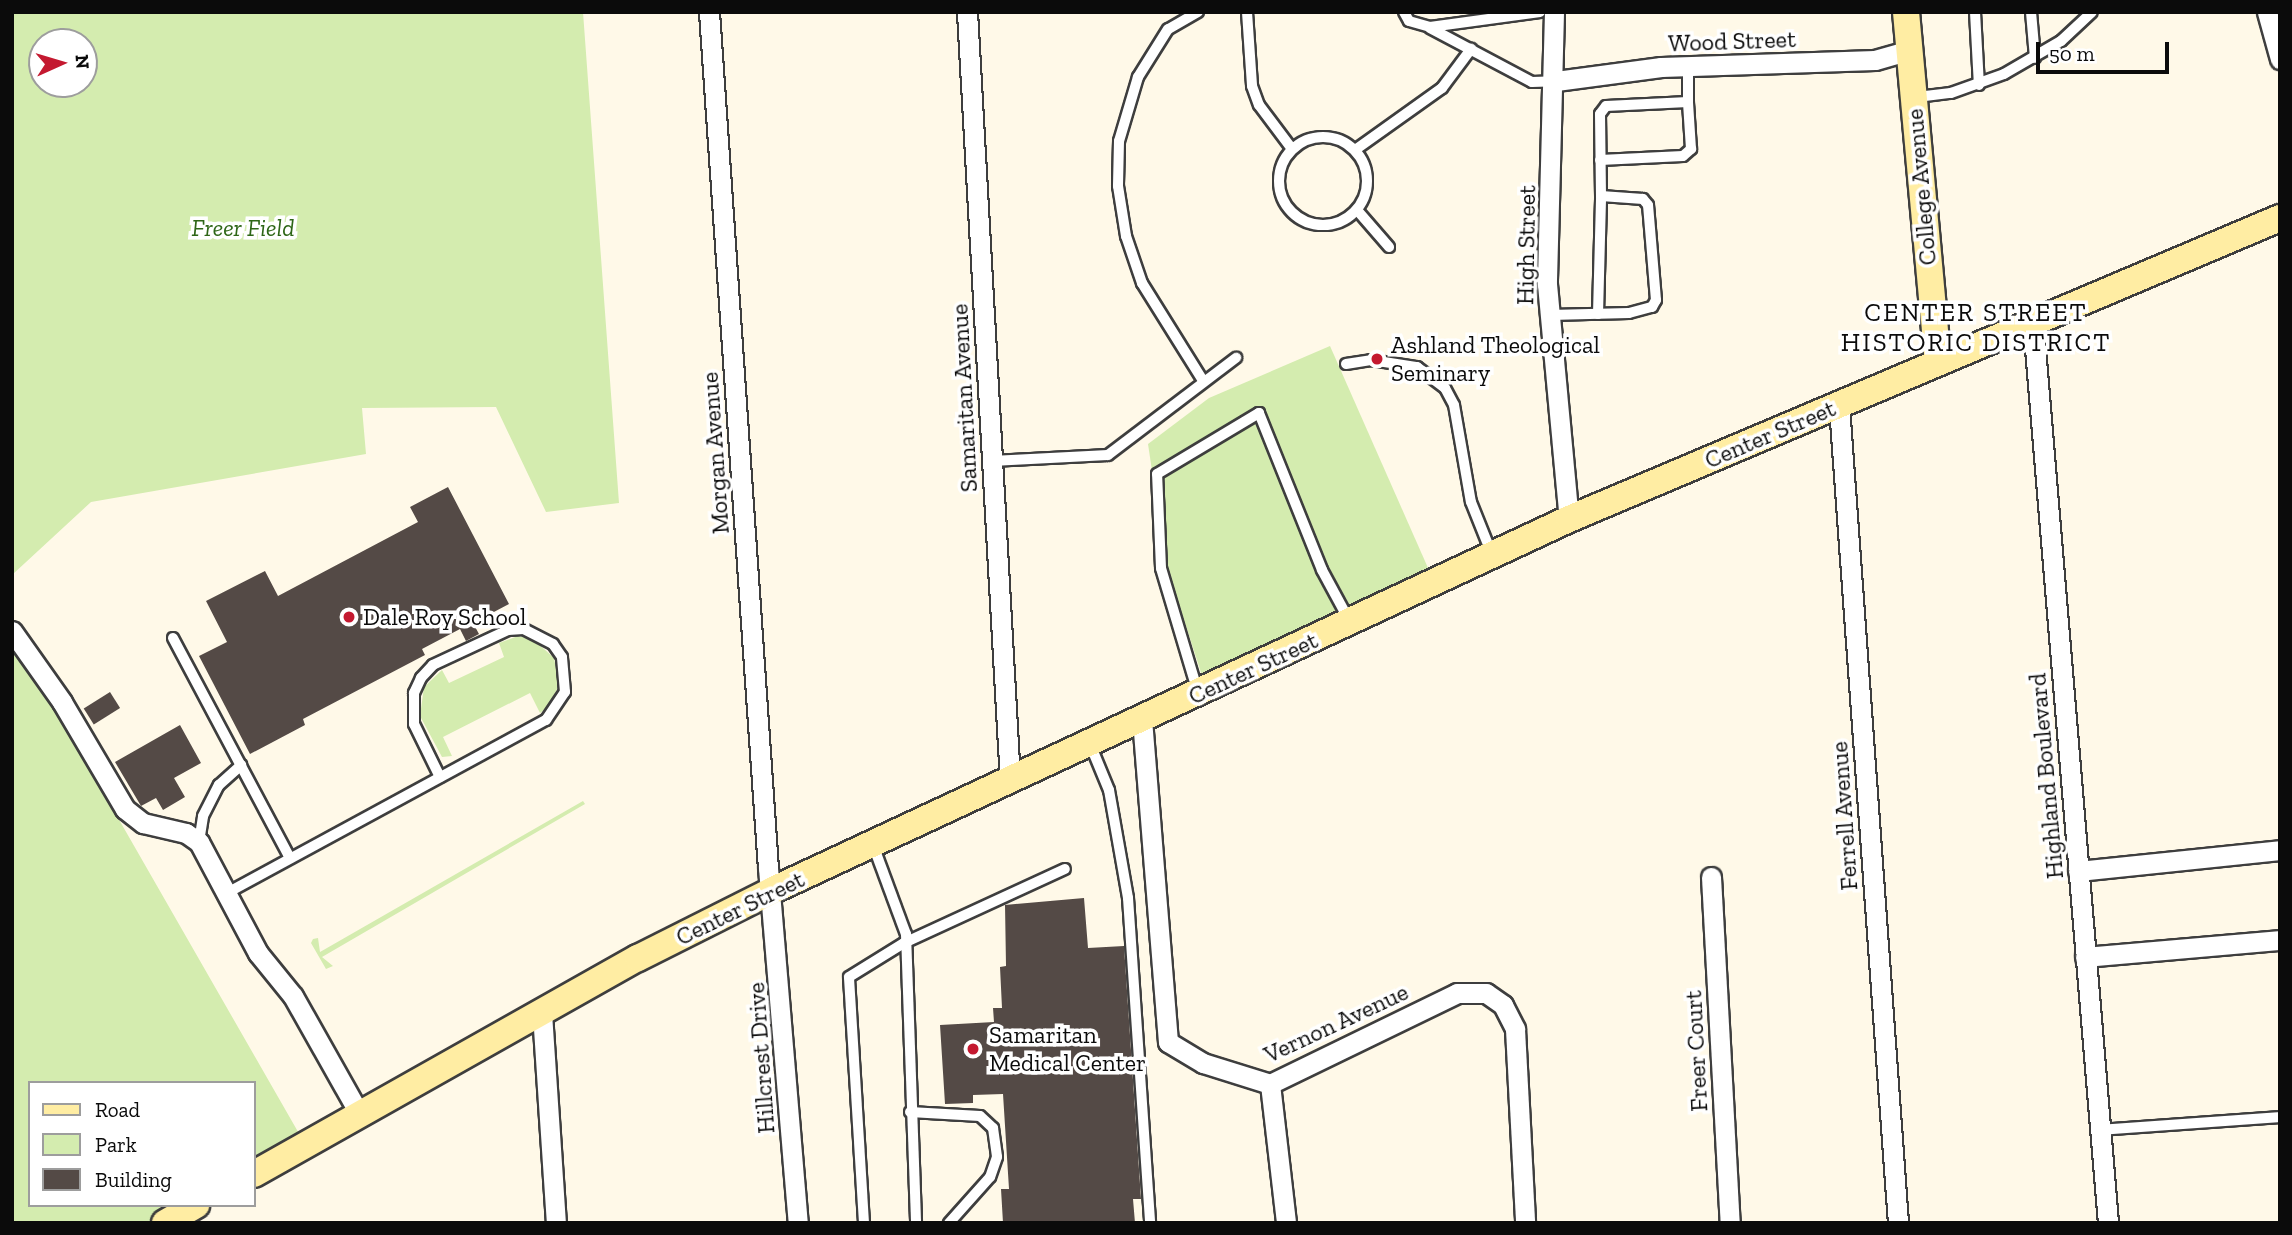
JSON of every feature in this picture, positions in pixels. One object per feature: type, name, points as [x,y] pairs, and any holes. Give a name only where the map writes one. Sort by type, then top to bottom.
[{"type":"main road","name":"College Avenue","points":[[1906,12],[1938,362]]},
{"type":"main road","name":"Center Street","points":[[256,1173],[542,1013],[773,890],[1569,519],[2280,218]]},
{"type":"main road","points":[[165,1223],[193,1207]]},
{"type":"street","name":"Morgan Avenue","points":[[709,12],[768,868],[773,890]]},
{"type":"street","name":"Samaritan Avenue","points":[[967,12],[1010,781]]},
{"type":"street","name":"High Street","points":[[1554,12],[1556,81],[1550,315],[1569,519]]},
{"type":"street","points":[[2267,12],[2280,58]]},
{"type":"street","name":"Wood Street","points":[[1556,81],[1688,67],[1875,60],[1910,50]]},
{"type":"street","name":"Highland Boulevard","points":[[2033,324],[2108,1223]]},
{"type":"street","name":"Ferrell Avenue","points":[[1839,406],[1898,1223]]},
{"type":"street","points":[[12,631],[62,702],[125,808],[143,823],[186,833],[199,842],[258,953],[293,996],[360,1115]]},
{"type":"street","name":"Vernon Avenue","points":[[1142,719],[1168,1042],[1203,1063],[1270,1084],[1457,993],[1486,993],[1503,1005],[1515,1030],[1525,1223]]},
{"type":"street","points":[[2078,871],[2280,850]]},
{"type":"street","name":"Freer Court","points":[[1711,877],[1730,1223]]},
{"type":"street","name":"Hillcrest Drive","points":[[773,890],[798,1223]]},
{"type":"street","points":[[2085,957],[2280,940]]},
{"type":"street","points":[[542,1013],[556,1223]]},
{"type":"street","points":[[1270,1084],[1286,1223]]},
{"type":"lane","points":[[1198,12],[1167,29],[1138,77],[1119,141],[1118,186],[1126,236],[1142,283],[1202,379]]},
{"type":"lane","points":[[1247,12],[1252,86],[1259,105],[1292,149]]},
{"type":"lane","points":[[1404,12],[1409,21],[1430,27],[1532,82],[1556,81]]},
{"type":"lane","points":[[1430,27],[1540,12]]},
{"type":"lane","points":[[1975,12],[1979,85]]},
{"type":"lane","points":[[2031,12],[2035,58]]},
{"type":"lane","points":[[1913,97],[1979,85],[2035,58],[2092,12]]},
{"type":"lane","points":[[1355,150],[1442,88],[1471,49]]},
{"type":"lane","points":[[1600,160],[1683,156],[1691,149],[1688,67]]},
{"type":"lane","points":[[1598,314],[1600,114],[1606,107],[1688,102]]},
{"type":"lane","points":[[1325,136],[1355,150],[1367,180],[1357,210],[1346,219],[1325,225],[1302,221],[1290,212],[1284,203],[1279,173],[1292,149],[1325,136]]},
{"type":"lane","points":[[1550,315],[1629,313],[1652,307],[1656,300],[1648,205],[1643,199],[1601,196]]},
{"type":"lane","points":[[1357,210],[1390,247]]},
{"type":"lane","points":[[992,461],[1108,455],[1146,430],[1202,379],[1236,358]]},
{"type":"lane","points":[[1346,364],[1371,360],[1417,367],[1445,388],[1454,405],[1471,502],[1492,556]]},
{"type":"lane","points":[[1198,693],[1161,568],[1157,474],[1259,413],[1322,570],[1350,622]]},
{"type":"lane","points":[[227,893],[289,856],[440,777],[546,720],[558,707],[565,692],[566,676],[562,657],[553,644],[523,629],[508,630],[433,665],[421,678],[414,694],[414,724],[440,777]]},
{"type":"lane","points":[[173,638],[289,856]]},
{"type":"lane","points":[[1090,744],[1109,790],[1128,898],[1150,1223]]},
{"type":"lane","points":[[199,842],[203,816],[219,785],[241,765]]},
{"type":"lane","points":[[872,845],[899,910],[904,943],[916,1223]]},
{"type":"lane","points":[[864,1223],[849,977],[904,943],[1065,869]]},
{"type":"lane","points":[[910,1112],[980,1116],[993,1128],[997,1157],[990,1177],[948,1223]]},
{"type":"lane","points":[[2100,1130],[2280,1117]]},
{"type":"green space","name":"Freer Field","points":[[12,12],[583,12],[619,503],[546,512],[496,407],[362,408],[366,454],[91,502],[12,575]]},
{"type":"green space","points":[[1330,346],[1432,577],[1205,685],[1166,564],[1148,444],[1209,398]]},
{"type":"green space","points":[[12,633],[301,1137],[256,1163],[256,1081],[28,1081],[28,1207],[179,1207],[152,1223],[12,1223]]},
{"type":"green space","points":[[518,636],[533,639],[554,658],[559,685],[549,706],[540,713],[530,693],[443,737],[452,756],[442,757],[420,716],[424,687],[442,670],[449,683],[504,657],[499,643]]},
{"type":"green space","points":[[583,801],[585,804],[322,957],[333,966],[326,969],[311,943],[313,939],[318,938],[320,952]]},
{"type":"building","name":"Dale Roy School","points":[[448,487],[509,604],[473,623],[479,634],[466,641],[460,629],[422,649],[425,655],[303,719],[305,725],[250,754],[199,656],[227,642],[206,601],[265,571],[278,596],[418,522],[410,507]]},
{"type":"building","points":[[110,692],[120,708],[94,725],[84,708]]},
{"type":"building","points":[[180,725],[201,763],[174,778],[185,797],[163,810],[156,798],[141,806],[115,762]]},
{"type":"building","points":[[1084,898],[1088,948],[1124,946],[1141,1199],[1133,1199],[1135,1223],[1003,1223],[1001,1189],[1009,1189],[1003,1094],[973,1095],[973,1103],[945,1104],[940,1025],[994,1022],[993,1008],[1002,1008],[1000,967],[1006,966],[1005,905]]},
{"type":"place","name":"Ashland Theological Seminary","points":[[1377,359]]},
{"type":"place","name":"Dale Roy School","points":[[349,617]]},
{"type":"place","name":"Samaritan Medical Center","points":[[973,1049]]},
{"type":"district","name":"CENTER STREET HISTORIC DISTRICT","points":[[1976,328]]}]
